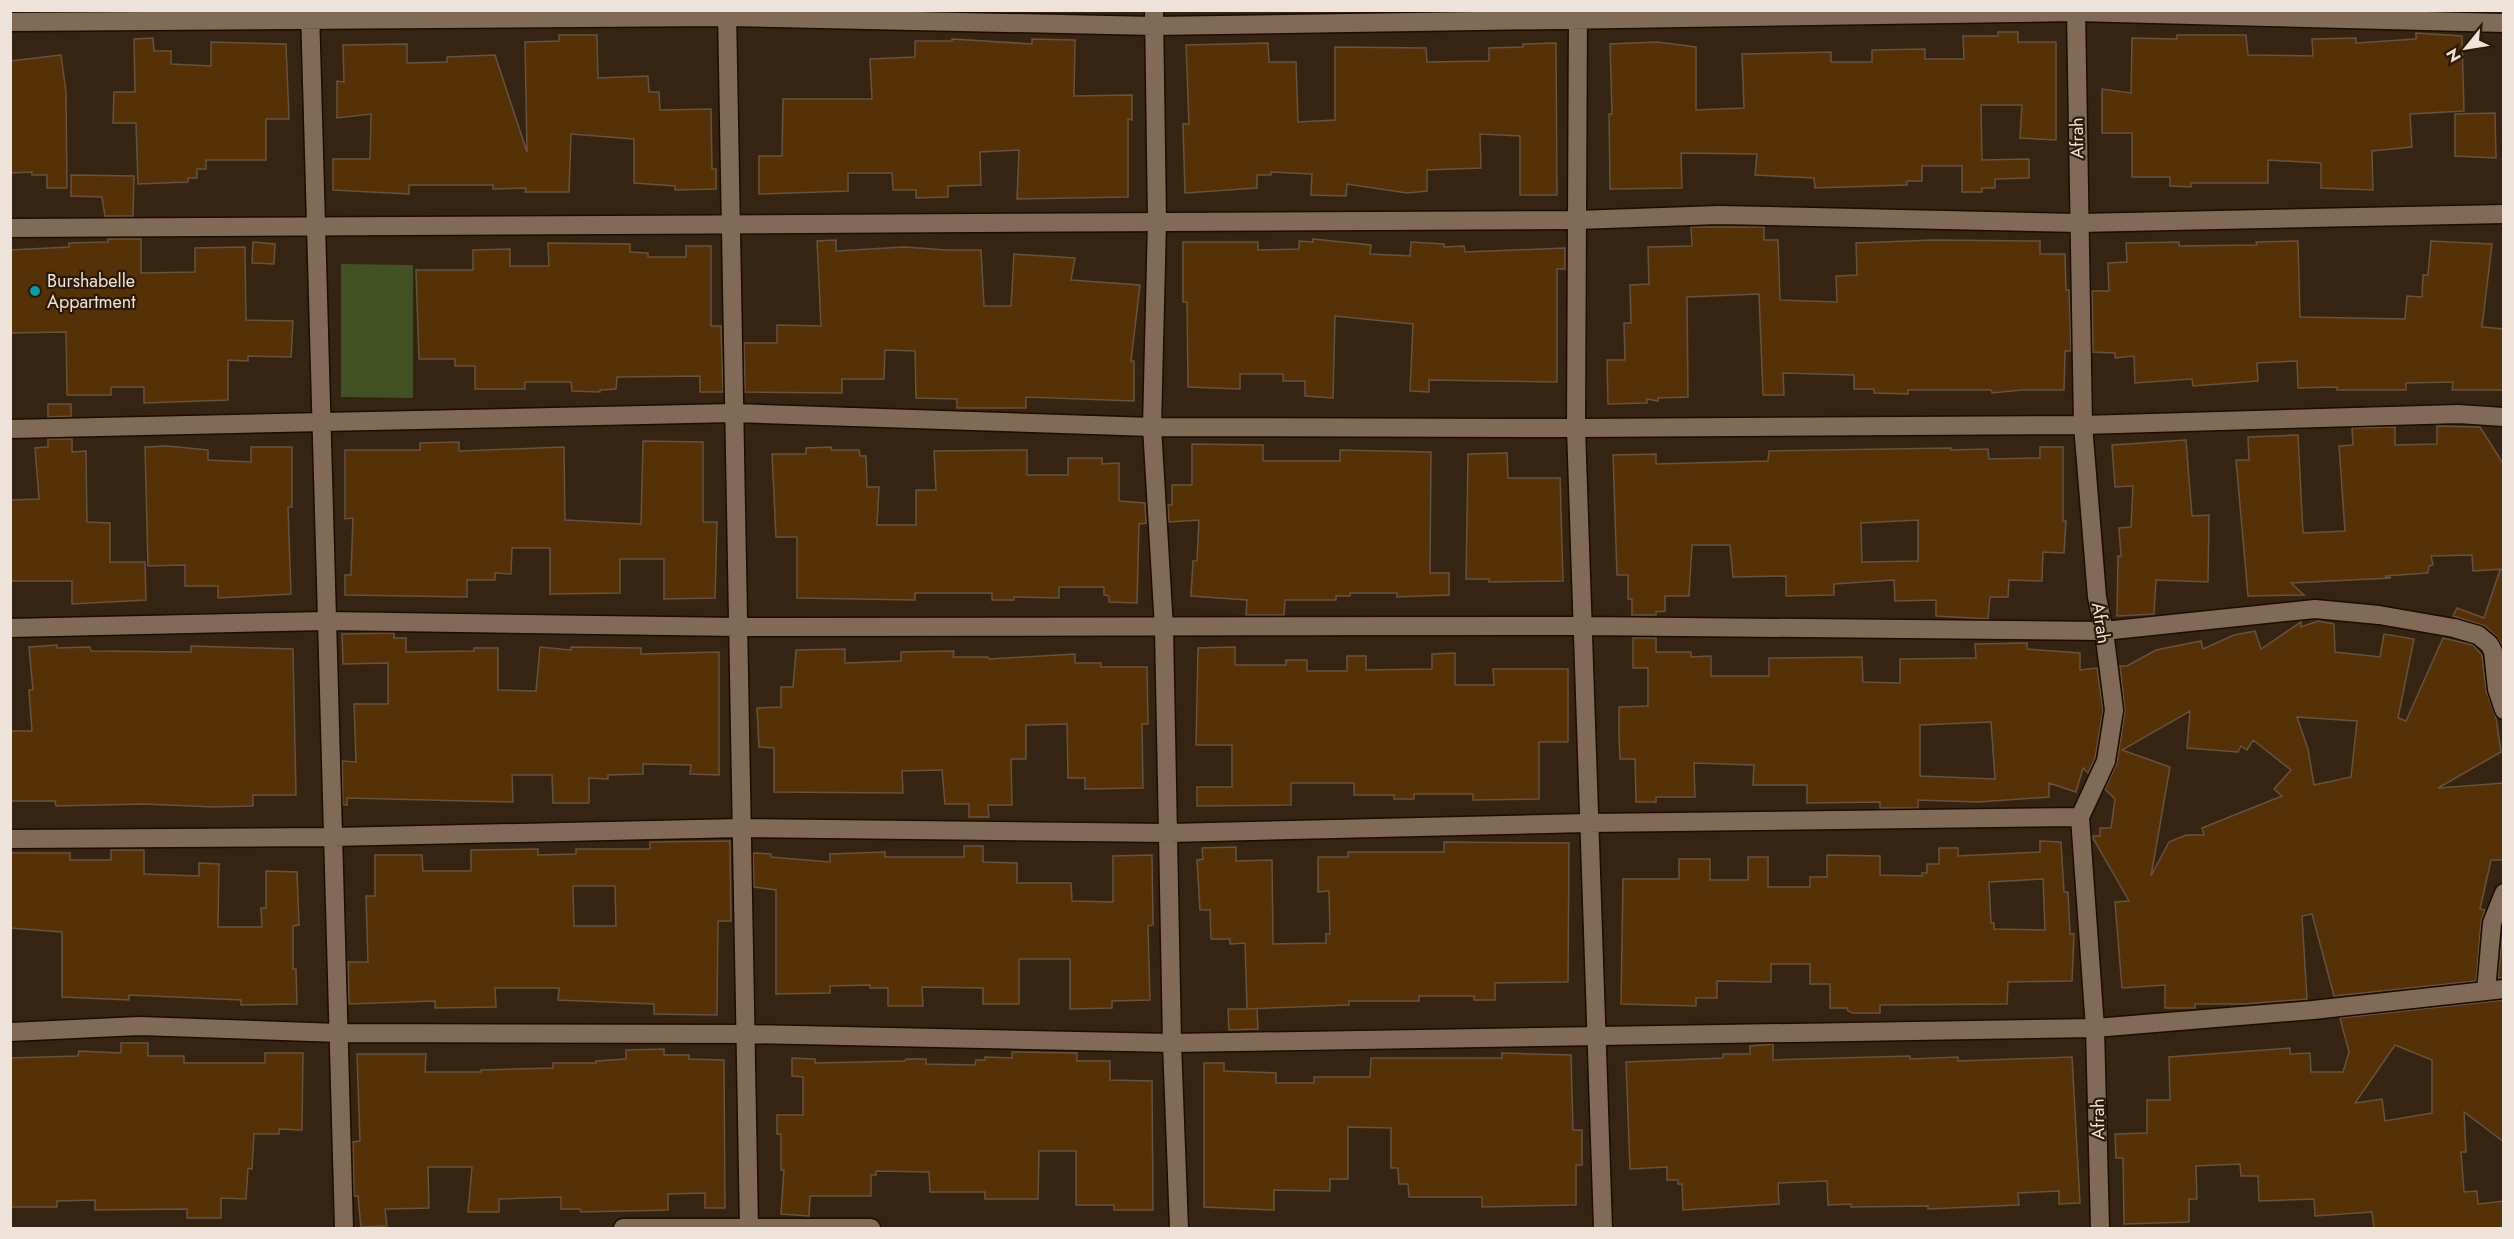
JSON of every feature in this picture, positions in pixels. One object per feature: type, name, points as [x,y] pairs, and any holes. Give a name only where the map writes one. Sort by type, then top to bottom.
[{"type":"street","points":[[10,22],[310,16],[727,14],[1154,18],[2076,11],[2504,24]]},
{"type":"street","name":"Afrah","points":[[2076,11],[2083,425],[2097,597],[2104,631],[2114,710],[2112,736],[2106,761],[2080,817],[2095,1028],[2100,1228]]},
{"type":"street","points":[[727,14],[749,1228]]},
{"type":"street","points":[[1578,15],[1576,428],[1603,1228]]},
{"type":"street","points":[[310,16],[344,1228]]},
{"type":"street","points":[[1154,18],[1157,221],[1152,427],[1164,628],[1172,1043],[1179,1228]]},
{"type":"street","points":[[10,228],[1577,220],[1719,215],[2079,222],[2504,214]]},
{"type":"street","points":[[10,429],[734,413],[1152,427],[1576,428],[2083,425],[2458,414],[2504,417]]},
{"type":"street","points":[[10,628],[327,621],[738,627],[1583,626],[2104,631],[2315,609],[2379,615],[2454,628],[2478,635],[2489,644],[2493,651],[2497,689],[2504,710]]},
{"type":"street","points":[[10,838],[333,837],[742,828],[1168,833],[2080,817]]},
{"type":"street","points":[[10,1032],[140,1026],[339,1033],[745,1034],[1172,1043],[2095,1028],[2313,1010],[2494,990],[2492,923],[2504,893]]},
{"type":"street","points":[[623,1228],[871,1228]]},
{"type":"green space","points":[[341,264],[413,265],[413,398],[341,397]]},
{"type":"building","points":[[1998,32],[2018,32],[2018,42],[2056,42],[2056,140],[2020,138],[2022,105],[1981,105],[1982,160],[2029,159],[2029,178],[1995,179],[1995,188],[1982,188],[1982,192],[1962,192],[1962,166],[1922,166],[1922,181],[1907,181],[1907,185],[1815,188],[1814,178],[1755,175],[1757,154],[1681,153],[1682,188],[1610,189],[1609,114],[1612,114],[1610,44],[1657,42],[1696,47],[1696,110],[1744,108],[1742,54],[1831,52],[1831,62],[1872,62],[1872,50],[1925,49],[1925,59],[1964,59],[1963,36],[1998,36]]},
{"type":"building","points":[[2416,33],[2462,36],[2464,111],[2410,114],[2412,147],[2372,151],[2373,190],[2321,188],[2321,163],[2268,160],[2268,183],[2191,183],[2191,187],[2170,186],[2170,177],[2132,177],[2132,133],[2102,133],[2102,89],[2131,93],[2132,38],[2177,39],[2177,35],[2246,35],[2248,55],[2313,56],[2312,39],[2356,38],[2356,43],[2416,39]]},
{"type":"building","points":[[559,35],[597,35],[598,78],[648,76],[649,92],[659,92],[660,110],[711,109],[712,169],[716,169],[716,189],[675,190],[675,186],[634,183],[634,139],[571,134],[569,192],[525,192],[526,188],[493,189],[493,185],[409,185],[409,194],[333,190],[333,159],[370,159],[371,114],[337,118],[337,81],[344,82],[343,45],[407,44],[407,63],[447,62],[447,57],[495,55],[527,152],[525,42],[559,41]]},
{"type":"building","points":[[153,38],[154,51],[171,51],[171,64],[211,66],[211,42],[286,44],[289,119],[266,119],[266,160],[206,160],[206,169],[197,169],[197,178],[188,178],[188,182],[138,184],[136,123],[113,123],[114,92],[135,92],[134,39]]},
{"type":"building","points":[[952,39],[1032,44],[1032,39],[1075,40],[1074,96],[1132,95],[1132,120],[1128,119],[1128,197],[1017,199],[1019,150],[980,152],[981,185],[948,186],[948,197],[916,198],[916,190],[893,190],[892,173],[848,173],[848,191],[759,194],[759,156],[782,156],[783,99],[872,99],[870,59],[915,57],[915,41],[952,41]]},
{"type":"building","points":[[1268,43],[1269,62],[1296,62],[1298,122],[1335,120],[1335,47],[1426,48],[1427,62],[1489,61],[1489,48],[1556,43],[1557,195],[1520,195],[1520,136],[1480,134],[1481,168],[1427,170],[1427,191],[1407,193],[1347,184],[1346,196],[1311,195],[1312,174],[1271,172],[1271,175],[1257,175],[1257,188],[1185,193],[1183,124],[1189,124],[1186,45]]},
{"type":"building","points":[[61,55],[66,92],[67,188],[47,188],[47,175],[32,175],[32,172],[10,173],[10,61]]},
{"type":"building","points":[[2495,113],[2496,158],[2455,156],[2455,114]]},
{"type":"building","points":[[71,175],[134,176],[133,216],[105,216],[102,197],[71,196]]},
{"type":"building","points":[[1691,227],[1764,227],[1764,240],[1778,240],[1780,300],[1837,302],[1836,276],[1857,275],[1856,243],[1933,240],[2040,241],[2040,254],[2065,254],[2071,351],[2065,351],[2064,390],[1992,393],[1991,390],[1908,390],[1908,394],[1874,393],[1874,389],[1854,389],[1854,375],[1783,373],[1784,395],[1763,395],[1759,294],[1687,297],[1688,397],[1658,398],[1658,401],[1647,399],[1647,403],[1608,404],[1607,360],[1625,360],[1624,323],[1631,323],[1630,285],[1649,284],[1648,247],[1692,246]]},
{"type":"building","points":[[108,239],[141,239],[141,273],[195,272],[195,248],[245,247],[246,320],[293,321],[291,357],[248,356],[248,361],[228,360],[228,400],[144,403],[144,387],[111,387],[111,395],[67,395],[66,332],[10,333],[10,250],[69,247],[69,243],[108,242]]},
{"type":"building","points":[[1313,239],[1371,245],[1370,254],[1410,256],[1411,242],[1444,244],[1444,247],[1464,246],[1465,252],[1565,248],[1565,269],[1557,269],[1557,382],[1429,380],[1429,392],[1410,391],[1413,324],[1335,316],[1333,398],[1305,396],[1305,381],[1283,381],[1283,374],[1240,374],[1240,389],[1188,387],[1187,302],[1183,302],[1183,242],[1258,242],[1258,250],[1299,249],[1299,241],[1313,242]]},
{"type":"building","points":[[836,240],[836,251],[904,247],[981,250],[984,306],[1011,306],[1014,254],[1075,258],[1071,280],[1140,285],[1131,361],[1134,361],[1134,401],[1026,397],[1026,408],[957,408],[957,399],[916,398],[915,351],[885,350],[884,379],[842,379],[842,393],[745,392],[744,343],[777,343],[777,325],[821,326],[817,241]]},
{"type":"building","points":[[2298,241],[2300,317],[2405,319],[2407,296],[2422,297],[2423,275],[2428,275],[2431,241],[2492,244],[2482,327],[2504,329],[2504,390],[2452,390],[2453,382],[2406,383],[2406,390],[2298,388],[2297,361],[2257,363],[2258,381],[2193,386],[2192,379],[2135,383],[2134,356],[2115,358],[2115,353],[2093,352],[2092,291],[2109,291],[2108,263],[2127,262],[2126,243],[2179,242],[2179,246],[2257,245],[2256,242]]},
{"type":"building","points":[[253,242],[275,244],[274,264],[252,263]]},
{"type":"building","points":[[548,243],[630,244],[630,252],[648,253],[648,257],[686,257],[686,246],[711,246],[711,326],[721,326],[723,392],[700,392],[700,376],[617,377],[616,389],[600,390],[600,392],[572,391],[571,382],[525,382],[525,389],[475,389],[475,366],[455,366],[455,359],[419,359],[416,270],[473,270],[473,250],[510,249],[510,266],[549,266]]},
{"type":"building","points":[[48,404],[71,404],[71,416],[48,417]]},
{"type":"building","points":[[2437,426],[2480,427],[2504,465],[2504,569],[2473,571],[2472,555],[2431,556],[2433,565],[2429,566],[2428,573],[2385,576],[2391,578],[2291,583],[2304,595],[2248,596],[2236,460],[2249,460],[2248,437],[2298,435],[2303,533],[2345,531],[2339,446],[2353,445],[2352,428],[2395,427],[2395,445],[2437,444]]},
{"type":"building","points":[[48,439],[72,439],[72,452],[86,451],[87,522],[110,523],[110,562],[145,562],[146,600],[72,604],[72,581],[10,581],[10,500],[39,499],[35,448],[48,447]]},
{"type":"building","points":[[2186,440],[2192,516],[2209,515],[2208,582],[2156,580],[2154,614],[2117,616],[2118,556],[2121,556],[2119,528],[2131,527],[2133,486],[2115,487],[2112,445]]},
{"type":"building","points":[[643,441],[703,442],[703,522],[717,522],[715,598],[664,599],[664,559],[620,559],[620,593],[550,594],[550,548],[512,548],[511,574],[495,573],[495,580],[467,580],[467,597],[345,595],[345,575],[351,575],[353,518],[345,519],[345,450],[420,450],[420,443],[459,442],[459,451],[564,447],[565,520],[641,524]]},
{"type":"building","points":[[1192,444],[1263,445],[1263,461],[1340,461],[1340,450],[1431,452],[1430,573],[1449,573],[1449,595],[1397,597],[1397,593],[1350,593],[1350,596],[1336,596],[1336,600],[1285,600],[1284,615],[1246,615],[1247,600],[1191,596],[1193,561],[1197,561],[1199,520],[1169,522],[1168,505],[1172,505],[1172,485],[1192,485]]},
{"type":"building","points":[[167,446],[208,450],[208,460],[251,462],[251,447],[292,447],[292,507],[288,507],[291,594],[218,598],[218,586],[185,586],[185,565],[148,566],[145,447]]},
{"type":"building","points":[[831,447],[831,450],[859,450],[860,456],[866,456],[867,487],[879,487],[877,525],[916,525],[916,490],[936,490],[934,451],[1027,450],[1027,475],[1068,475],[1068,458],[1102,458],[1102,464],[1119,463],[1119,501],[1145,503],[1146,523],[1139,524],[1137,603],[1109,602],[1109,596],[1104,595],[1104,587],[1059,587],[1059,598],[1014,597],[1014,600],[992,600],[992,593],[915,593],[915,600],[797,598],[797,537],[776,537],[772,454],[806,454],[806,448]]},
{"type":"building","points":[[2040,447],[2063,447],[2063,521],[2066,521],[2064,553],[2043,552],[2042,581],[2009,580],[2008,597],[1990,597],[1988,619],[1936,616],[1936,600],[1895,601],[1894,580],[1834,584],[1834,595],[1786,596],[1786,576],[1733,577],[1730,545],[1692,545],[1689,596],[1665,596],[1665,611],[1656,612],[1656,615],[1632,615],[1632,599],[1628,599],[1628,575],[1617,575],[1613,455],[1656,454],[1656,464],[1768,461],[1769,451],[1951,448],[1951,450],[1988,449],[1989,459],[2040,458]],"holes":[[[1918,520],[1918,561],[1862,562],[1861,523]]]},
{"type":"building","points":[[1507,453],[1508,478],[1560,478],[1563,581],[1489,582],[1489,579],[1466,579],[1468,454]]},
{"type":"building","points":[[2500,570],[2504,570],[2504,648],[2485,626],[2453,616],[2457,608],[2484,618]]},
{"type":"building","points":[[2318,621],[2334,624],[2335,652],[2380,657],[2384,634],[2414,639],[2398,718],[2406,721],[2443,638],[2473,645],[2482,655],[2486,690],[2496,718],[2501,752],[2438,788],[2504,783],[2504,860],[2491,860],[2480,909],[2485,910],[2481,922],[2476,981],[2334,996],[2312,914],[2302,916],[2307,999],[2245,1004],[2195,1004],[2195,1008],[2165,1008],[2165,985],[2122,988],[2115,902],[2129,901],[2093,838],[2093,836],[2100,836],[2100,828],[2111,828],[2115,799],[2105,789],[2117,763],[2125,711],[2120,666],[2127,666],[2156,650],[2201,641],[2203,649],[2234,635],[2255,631],[2261,649],[2301,622],[2301,627]],"holes":[[[2190,711],[2187,748],[2238,752],[2241,746],[2247,750],[2253,740],[2291,770],[2274,789],[2282,796],[2202,828],[2204,835],[2186,835],[2169,842],[2151,876],[2170,767],[2122,750]],[[2297,717],[2357,721],[2351,777],[2314,785],[2308,749]]]},
{"type":"building","points":[[394,633],[394,638],[406,638],[406,652],[474,651],[474,648],[498,648],[498,690],[536,691],[540,647],[571,650],[571,647],[641,648],[641,654],[719,652],[719,775],[690,774],[691,765],[643,764],[643,774],[608,775],[608,779],[589,778],[589,803],[553,803],[552,775],[512,775],[513,802],[347,798],[347,805],[343,805],[342,761],[356,762],[354,704],[388,704],[388,663],[343,664],[342,634]]},
{"type":"building","points":[[1633,638],[1656,638],[1656,652],[1691,652],[1691,657],[1711,656],[1711,676],[1769,676],[1769,658],[1862,657],[1863,682],[1900,683],[1900,659],[1976,658],[1975,644],[2027,643],[2027,649],[2080,653],[2080,670],[2097,668],[2103,710],[2095,758],[2088,773],[2083,768],[2076,792],[2049,783],[2049,797],[1978,802],[1918,800],[1918,808],[1880,808],[1880,802],[1807,803],[1807,785],[1753,785],[1754,765],[1694,763],[1695,797],[1656,797],[1656,802],[1636,802],[1635,759],[1620,759],[1619,738],[1619,707],[1648,706],[1648,668],[1633,668]],"holes":[[[1991,722],[1995,779],[1920,776],[1920,725]]]},
{"type":"building","points":[[57,645],[57,648],[90,647],[91,651],[191,652],[191,646],[293,649],[296,795],[253,795],[253,806],[214,807],[144,804],[56,806],[55,801],[10,801],[10,731],[32,731],[29,690],[33,690],[29,647]]},
{"type":"building","points":[[1235,647],[1235,665],[1286,665],[1286,660],[1307,660],[1307,671],[1347,671],[1347,656],[1366,656],[1366,670],[1432,669],[1432,654],[1455,653],[1455,685],[1494,685],[1493,669],[1568,669],[1568,742],[1539,742],[1539,799],[1473,800],[1473,794],[1414,794],[1414,799],[1394,799],[1394,795],[1354,795],[1354,783],[1291,783],[1291,805],[1197,806],[1197,787],[1232,787],[1232,745],[1196,745],[1198,648]]},
{"type":"building","points":[[845,649],[845,663],[901,661],[901,652],[954,651],[953,657],[988,657],[989,659],[1075,654],[1075,663],[1101,663],[1101,667],[1147,667],[1148,724],[1142,724],[1143,788],[1085,789],[1085,778],[1068,778],[1067,724],[1026,725],[1026,759],[1011,759],[1012,805],[988,805],[989,817],[969,817],[969,804],[945,804],[942,770],[902,771],[903,793],[774,792],[774,748],[759,747],[757,708],[781,707],[781,687],[793,687],[796,650]]},
{"type":"building","points":[[730,841],[731,921],[718,921],[717,1015],[654,1014],[654,1004],[558,1000],[559,988],[495,988],[496,1007],[435,1008],[435,1001],[349,1004],[348,962],[368,962],[366,896],[375,896],[375,855],[422,855],[423,871],[471,871],[471,850],[538,849],[538,855],[576,854],[576,849],[650,849],[650,842]],"holes":[[[573,886],[615,886],[616,926],[574,926]]]},
{"type":"building","points":[[2040,841],[2061,842],[2064,892],[2068,892],[2070,934],[2074,934],[2072,981],[2008,982],[2007,1004],[1880,1005],[1880,1013],[1853,1013],[1847,1008],[1830,1008],[1830,984],[1810,984],[1810,964],[1771,964],[1771,982],[1717,981],[1717,998],[1696,998],[1696,1006],[1621,1004],[1623,879],[1679,879],[1679,859],[1710,859],[1710,880],[1748,880],[1748,857],[1768,857],[1768,887],[1810,887],[1810,877],[1827,877],[1827,855],[1880,856],[1880,875],[1922,876],[1922,873],[1927,873],[1927,864],[1939,864],[1939,848],[1958,848],[1958,856],[2040,852]],"holes":[[[2043,879],[2045,930],[1994,929],[1994,923],[1991,923],[1989,882]]]},
{"type":"building","points":[[1444,842],[1569,843],[1568,982],[1495,983],[1495,1000],[1474,1000],[1474,996],[1419,996],[1419,1001],[1349,1001],[1349,1005],[1247,1009],[1245,943],[1230,944],[1230,939],[1211,939],[1210,910],[1200,910],[1197,860],[1203,859],[1202,848],[1236,847],[1236,861],[1272,860],[1273,944],[1326,943],[1326,934],[1330,934],[1329,891],[1318,892],[1318,857],[1348,857],[1348,852],[1444,852]]},
{"type":"building","points":[[964,846],[983,846],[983,862],[1017,863],[1017,883],[1071,883],[1072,901],[1113,902],[1113,856],[1152,855],[1153,925],[1148,926],[1150,1000],[1112,1001],[1112,1008],[1070,1009],[1070,959],[1019,959],[1019,1004],[983,1004],[983,988],[922,987],[923,1006],[888,1006],[888,988],[870,988],[870,985],[830,986],[830,993],[776,994],[776,890],[754,887],[753,853],[771,854],[771,857],[830,862],[830,854],[885,852],[885,857],[964,857]]},
{"type":"building","points":[[111,850],[144,850],[144,874],[199,876],[199,863],[219,864],[218,927],[262,927],[261,908],[266,908],[266,871],[297,872],[299,925],[293,926],[293,969],[296,969],[297,1004],[241,1005],[241,1000],[129,995],[129,1000],[62,997],[62,932],[10,928],[10,853],[70,853],[70,860],[111,860]]},
{"type":"building","points":[[2503,930],[2504,978],[2498,978]]},
{"type":"building","points":[[2504,1000],[2504,1142],[2464,1112],[2466,1152],[2461,1152],[2464,1192],[2477,1191],[2478,1204],[2504,1201],[2504,1228],[2374,1228],[2372,1212],[2315,1216],[2314,1199],[2259,1201],[2258,1176],[2241,1176],[2240,1164],[2196,1166],[2197,1199],[2189,1199],[2189,1222],[2124,1224],[2123,1158],[2116,1158],[2115,1134],[2147,1133],[2147,1100],[2170,1100],[2169,1057],[2290,1048],[2290,1054],[2310,1053],[2311,1072],[2343,1072],[2349,1052],[2340,1018]],"holes":[[[2395,1045],[2432,1060],[2432,1113],[2385,1121],[2382,1099],[2355,1103]]]},
{"type":"building","points":[[1228,1009],[1257,1009],[1258,1029],[1229,1030]]},
{"type":"building","points":[[121,1043],[148,1043],[148,1056],[184,1056],[184,1063],[265,1063],[265,1053],[303,1053],[302,1130],[279,1129],[279,1134],[254,1134],[252,1169],[248,1168],[246,1199],[221,1198],[221,1218],[187,1218],[187,1209],[95,1210],[95,1200],[57,1201],[57,1207],[10,1207],[10,1058],[78,1056],[79,1051],[121,1053]]},
{"type":"building","points":[[1773,1044],[1773,1060],[1910,1056],[1910,1059],[1958,1057],[1958,1061],[2072,1057],[2080,1203],[2059,1204],[2059,1191],[2018,1193],[2019,1205],[1928,1209],[1928,1206],[1828,1205],[1827,1181],[1778,1183],[1779,1204],[1683,1210],[1682,1184],[1678,1184],[1678,1180],[1667,1180],[1667,1167],[1630,1169],[1626,1062],[1723,1058],[1723,1054],[1750,1054],[1750,1046]]},
{"type":"building","points":[[664,1049],[664,1055],[689,1055],[689,1059],[724,1060],[725,1208],[705,1208],[705,1193],[668,1194],[668,1210],[581,1212],[580,1209],[561,1209],[561,1197],[499,1199],[499,1212],[468,1212],[472,1167],[428,1167],[429,1208],[385,1209],[387,1226],[361,1227],[358,1196],[354,1196],[353,1142],[360,1141],[357,1054],[426,1054],[425,1072],[481,1072],[481,1070],[553,1068],[553,1063],[596,1063],[596,1061],[626,1059],[626,1050]]},
{"type":"building","points":[[1012,1052],[1077,1053],[1077,1061],[1110,1061],[1110,1080],[1152,1081],[1153,1210],[1114,1210],[1114,1205],[1076,1205],[1076,1151],[1039,1151],[1038,1199],[985,1199],[985,1192],[930,1192],[929,1172],[876,1171],[876,1175],[871,1175],[871,1196],[810,1196],[809,1216],[781,1214],[784,1170],[781,1170],[781,1134],[777,1134],[777,1115],[803,1115],[803,1077],[792,1076],[792,1058],[815,1059],[815,1063],[926,1059],[926,1064],[975,1065],[976,1060],[985,1060],[985,1057],[1012,1058]]},
{"type":"building","points":[[1502,1053],[1571,1055],[1573,1130],[1582,1130],[1582,1165],[1576,1165],[1576,1205],[1482,1207],[1482,1197],[1409,1197],[1408,1184],[1399,1184],[1398,1168],[1391,1168],[1391,1128],[1348,1127],[1348,1179],[1330,1179],[1330,1191],[1274,1190],[1274,1210],[1204,1207],[1204,1063],[1224,1063],[1224,1071],[1276,1073],[1276,1083],[1314,1083],[1314,1077],[1370,1077],[1371,1058],[1502,1058]]},
{"type":"place","name":"Burshabelle Appartment","points":[[35,291]]}]
